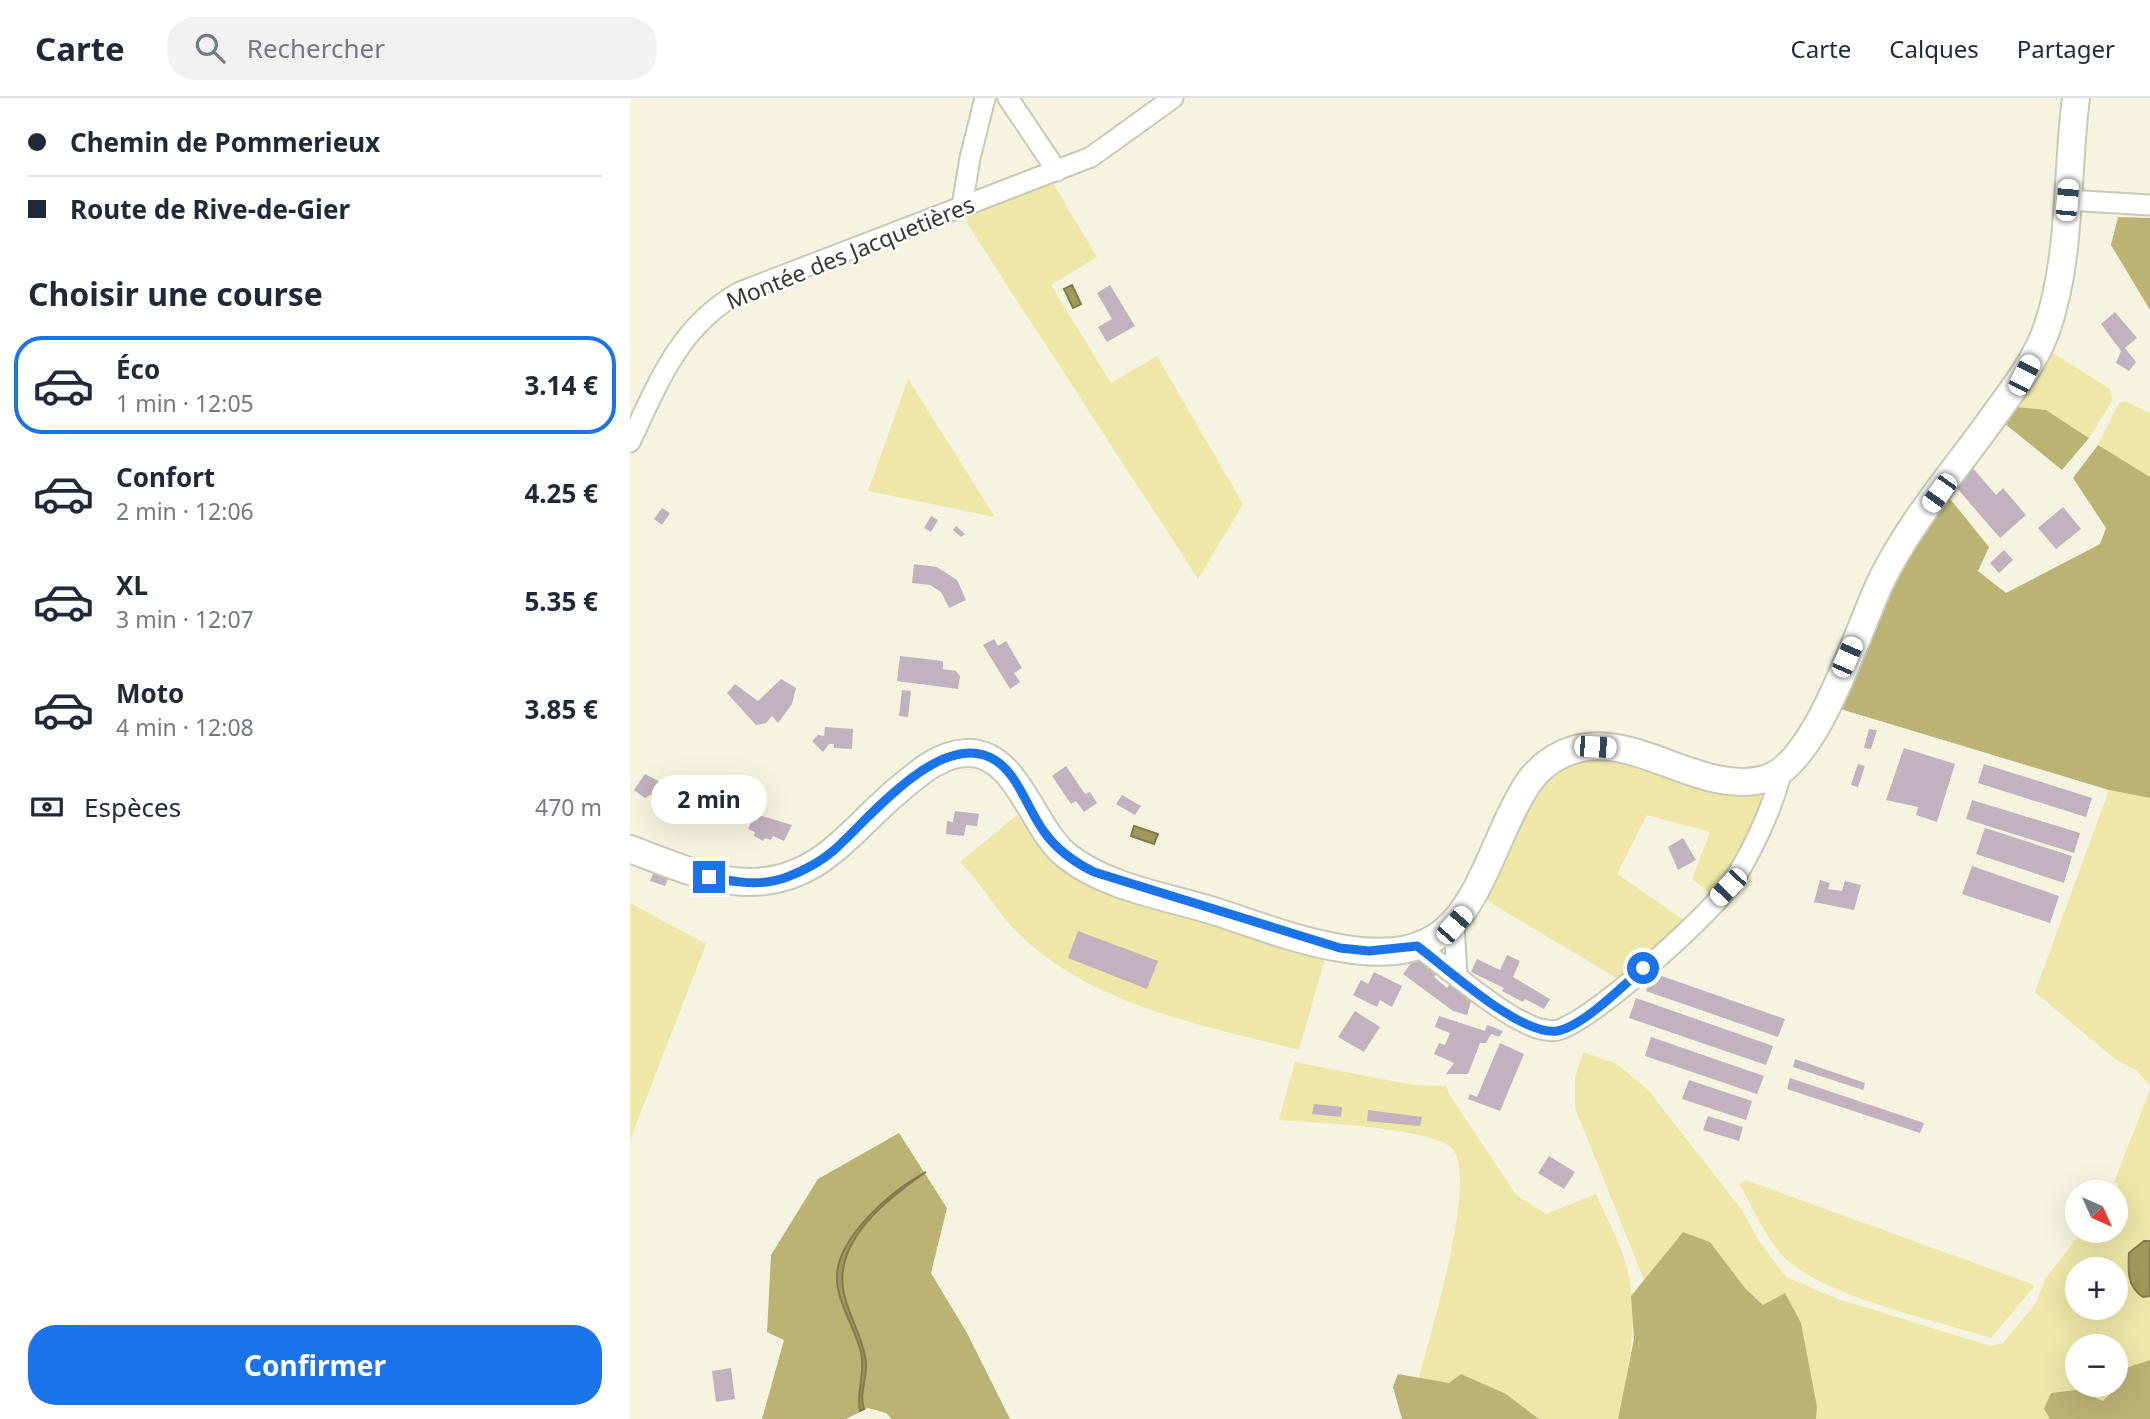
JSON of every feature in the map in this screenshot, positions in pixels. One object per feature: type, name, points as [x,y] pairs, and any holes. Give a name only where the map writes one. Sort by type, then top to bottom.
[{"type":"main road","points":[[630,849],[709,877],[766,883],[786,878],[831,852],[926,767],[967,753],[985,755],[1010,775],[1044,831],[1060,850],[1094,872],[1340,948],[1369,951],[1417,946],[1454,925],[1466,911],[1482,881],[1524,789],[1544,766],[1564,754],[1595,747],[1625,750],[1717,778],[1740,782],[1765,779],[1782,772],[1799,755],[1820,724],[1884,574],[1924,512],[2024,375],[2045,334],[2058,290],[2076,98]]},
{"type":"street","points":[[962,206],[970,158],[985,98]]},
{"type":"street","points":[[1007,98],[1057,171]]},
{"type":"street","name":"Montée des Jacquetières","points":[[630,442],[677,348],[688,332],[720,303],[752,287],[1091,157],[1172,98]]},
{"type":"street","points":[[2067,200],[2150,205]]},
{"type":"street","points":[[1417,946],[1497,1006],[1540,1030],[1560,1030],[1590,1012],[1681,936],[1728,887],[1775,800],[1782,772]]},
{"type":"street","points":[[1454,925],[1457,975]]},
{"type":"shaded area","points":[[1051,180],[1097,257],[1051,285],[1111,383],[1157,356],[1243,504],[1198,579],[966,222],[970,213]]},
{"type":"shaded area","points":[[2118,217],[2150,218],[2150,310],[2111,245]]},
{"type":"shaded area","points":[[1072,285],[1081,304],[1073,308],[1064,289]]},
{"type":"shaded area","points":[[2050,351],[2110,389],[2112,401],[2089,438],[2046,410],[2016,407]]},
{"type":"shaded area","points":[[908,379],[995,517],[868,491]]},
{"type":"shaded area","points":[[2125,401],[2150,413],[2150,477],[2098,445],[2119,403]]},
{"type":"shaded area","points":[[2016,407],[2046,410],[2089,438],[2062,470],[2004,423]]},
{"type":"shaded area","points":[[2098,445],[2150,477],[2150,798],[2109,790],[1837,708],[1888,583],[1947,495],[1989,547],[1978,571],[2006,593],[2100,544],[2106,528],[2073,478]]},
{"type":"shaded area","points":[[1602,757],[1767,791],[1771,796],[1728,872],[1709,893],[1692,879],[1710,832],[1647,815],[1617,874],[1684,920],[1620,980],[1486,900],[1517,822],[1540,786],[1554,772],[1570,762]]},
{"type":"shaded area","points":[[2109,790],[2150,798],[2150,1085],[2137,1071],[2115,1059],[2035,992]]},
{"type":"shaded area","points":[[1017,815],[1046,854],[1084,883],[1326,955],[1299,1050],[1188,1022],[1117,997],[1051,960],[1021,936],[960,862]]},
{"type":"shaded area","points":[[1134,826],[1158,834],[1154,844],[1131,836]]},
{"type":"shaded area","points":[[630,903],[706,944],[630,1140]]},
{"type":"shaded area","points":[[1583,1052],[1617,1064],[1648,1090],[1742,1210],[1759,1241],[1786,1277],[1838,1299],[1991,1346],[2003,1343],[2036,1303],[2045,1279],[2073,1243],[2128,1243],[2128,1180],[2115,1180],[2150,1090],[2150,1241],[2144,1241],[2143,1297],[2150,1296],[2150,1360],[2128,1367],[2128,1334],[2065,1334],[2065,1397],[2044,1409],[2050,1419],[1816,1419],[1817,1407],[1785,1294],[1764,1305],[1745,1288],[1710,1242],[1683,1232],[1644,1280],[1575,1108],[1575,1078]]},
{"type":"shaded area","points":[[1295,1062],[1413,1085],[1446,1086],[1516,1195],[1546,1214],[1596,1194],[1626,1264],[1632,1303],[1631,1342],[1618,1419],[1539,1419],[1506,1394],[1419,1378],[1441,1295],[1456,1223],[1460,1191],[1459,1165],[1452,1148],[1421,1135],[1342,1124],[1279,1120]]},
{"type":"shaded area","points":[[899,1133],[947,1208],[931,1273],[967,1333],[1010,1419],[892,1419],[886,1413],[868,1408],[846,1419],[762,1419],[784,1340],[767,1332],[771,1255],[818,1179]]},
{"type":"shaded area","points":[[926,1172],[880,1208],[854,1239],[846,1256],[842,1275],[844,1294],[866,1363],[862,1396],[864,1409],[860,1411],[861,1352],[838,1290],[839,1265],[845,1248],[868,1217],[898,1191]]},
{"type":"shaded area","points":[[1746,1180],[2032,1284],[2034,1287],[1991,1338],[1849,1294],[1799,1269],[1781,1254],[1739,1184]]},
{"type":"shaded area","points":[[1683,1232],[1710,1242],[1745,1288],[1763,1305],[1785,1293],[1801,1323],[1817,1407],[1816,1419],[1618,1419],[1634,1339],[1631,1296]]},
{"type":"shaded area","points":[[2144,1241],[2150,1241],[2150,1296],[2143,1297],[2131,1283],[2129,1253]]},
{"type":"shaded area","points":[[2150,1360],[2150,1419],[2050,1419],[2044,1409],[2051,1393],[2065,1391],[2065,1397],[2093,1397],[2103,1401],[2107,1397],[2128,1397],[2128,1367]]},
{"type":"shaded area","points":[[1398,1374],[1449,1383],[1461,1374],[1506,1394],[1539,1419],[1402,1419],[1393,1387]]},
{"type":"building","points":[[1110,285],[1135,326],[1107,342],[1098,327],[1112,319],[1097,293]]},
{"type":"building","points":[[2115,312],[2137,338],[2125,348],[2136,362],[2129,371],[2116,363],[2121,351],[2101,324]]},
{"type":"building","points":[[1971,466],[1996,495],[2003,488],[2026,515],[2000,538],[1956,487]]},
{"type":"building","points":[[2063,507],[2081,529],[2056,549],[2038,528]]},
{"type":"building","points":[[662,508],[670,513],[662,525],[654,519]]},
{"type":"building","points":[[931,516],[938,520],[931,532],[924,528]]},
{"type":"building","points":[[956,526],[965,534],[961,537],[953,530]]},
{"type":"building","points":[[2004,550],[2013,560],[1999,573],[1990,563]]},
{"type":"building","points":[[914,564],[937,567],[957,580],[966,600],[949,608],[941,592],[930,585],[912,583]]},
{"type":"building","points":[[994,639],[998,646],[1006,641],[1022,668],[1014,673],[1020,682],[1010,689],[983,645]]},
{"type":"building","points":[[900,656],[943,661],[943,669],[956,671],[960,676],[958,689],[897,681]]},
{"type":"building","points":[[781,679],[796,688],[792,704],[778,723],[772,716],[766,723],[756,725],[727,693],[735,684],[758,701]]},
{"type":"building","points":[[902,690],[911,691],[908,717],[899,716]]},
{"type":"building","points":[[825,727],[853,729],[852,749],[834,748],[834,744],[829,744],[823,752],[812,741],[818,735],[824,736]]},
{"type":"building","points":[[1869,729],[1877,730],[1871,749],[1864,748]]},
{"type":"building","points":[[1904,748],[1955,764],[1937,822],[1916,815],[1918,807],[1886,800]]},
{"type":"building","points":[[1858,764],[1865,766],[1858,787],[1851,785]]},
{"type":"building","points":[[1984,764],[2092,798],[2086,817],[1978,783]]},
{"type":"building","points":[[1066,766],[1085,794],[1090,792],[1097,803],[1084,812],[1076,801],[1071,804],[1052,776]]},
{"type":"building","points":[[645,774],[681,793],[668,812],[650,795],[645,798],[634,790]]},
{"type":"building","points":[[1122,795],[1141,806],[1135,815],[1116,804]]},
{"type":"building","points":[[1972,800],[2080,833],[2074,853],[1966,819]]},
{"type":"building","points":[[955,811],[979,814],[977,826],[966,825],[964,836],[946,834],[947,821],[953,822]]},
{"type":"building","points":[[755,814],[792,825],[784,841],[773,836],[771,840],[765,838],[763,841],[754,836],[755,832],[748,829]]},
{"type":"building","points":[[1985,828],[2072,856],[2064,883],[1976,854]]},
{"type":"building","points":[[1683,838],[1696,860],[1678,870],[1668,847]]},
{"type":"building","points":[[1972,866],[2059,896],[2050,923],[1962,894]]},
{"type":"building","points":[[654,872],[669,877],[665,886],[650,881]]},
{"type":"building","points":[[1820,880],[1830,883],[1828,889],[1842,891],[1845,881],[1861,885],[1854,910],[1814,902]]},
{"type":"building","points":[[1078,931],[1158,961],[1147,989],[1068,958]]},
{"type":"building","points":[[1507,955],[1520,961],[1513,977],[1550,999],[1544,1009],[1525,999],[1523,1002],[1502,991],[1504,988],[1471,972],[1477,959],[1500,970]]},
{"type":"building","points":[[1416,957],[1439,971],[1434,977],[1447,988],[1452,981],[1473,995],[1467,1015],[1453,1011],[1403,974]]},
{"type":"building","points":[[1374,972],[1402,986],[1392,1007],[1380,1000],[1377,1007],[1353,995],[1361,980],[1368,984]]},
{"type":"building","points":[[1653,973],[1785,1019],[1778,1037],[1646,991]]},
{"type":"building","points":[[1636,998],[1773,1046],[1766,1065],[1629,1018]]},
{"type":"building","points":[[1355,1011],[1380,1027],[1364,1052],[1338,1037]]},
{"type":"building","points":[[1439,1016],[1485,1031],[1487,1025],[1503,1031],[1499,1037],[1491,1034],[1486,1043],[1480,1043],[1468,1074],[1446,1074],[1454,1063],[1434,1054],[1439,1043],[1445,1045],[1450,1033],[1435,1027]]},
{"type":"building","points":[[1651,1037],[1764,1076],[1757,1094],[1645,1056]]},
{"type":"building","points":[[1500,1043],[1524,1054],[1500,1111],[1468,1099],[1470,1094],[1477,1097]]},
{"type":"building","points":[[1795,1059],[1865,1083],[1863,1090],[1793,1067]]},
{"type":"building","points":[[1790,1078],[1924,1123],[1920,1133],[1787,1089]]},
{"type":"building","points":[[1689,1080],[1752,1101],[1746,1120],[1682,1099]]},
{"type":"building","points":[[1314,1104],[1342,1107],[1341,1117],[1312,1114]]},
{"type":"building","points":[[1368,1110],[1422,1117],[1420,1126],[1367,1121]]},
{"type":"building","points":[[1708,1116],[1743,1127],[1739,1141],[1703,1130]]},
{"type":"building","points":[[1549,1156],[1575,1172],[1564,1189],[1538,1173]]},
{"type":"building","points":[[731,1368],[735,1399],[716,1402],[712,1371]]},
{"type":"route","points":[[709,877],[742,883],[766,883],[786,878],[831,852],[890,796],[926,767],[947,757],[967,753],[985,755],[1010,775],[1044,831],[1060,850],[1094,872],[1306,940],[1340,948],[1369,951],[1417,946],[1497,1006],[1540,1030],[1560,1030],[1590,1012],[1643,968]]}]
